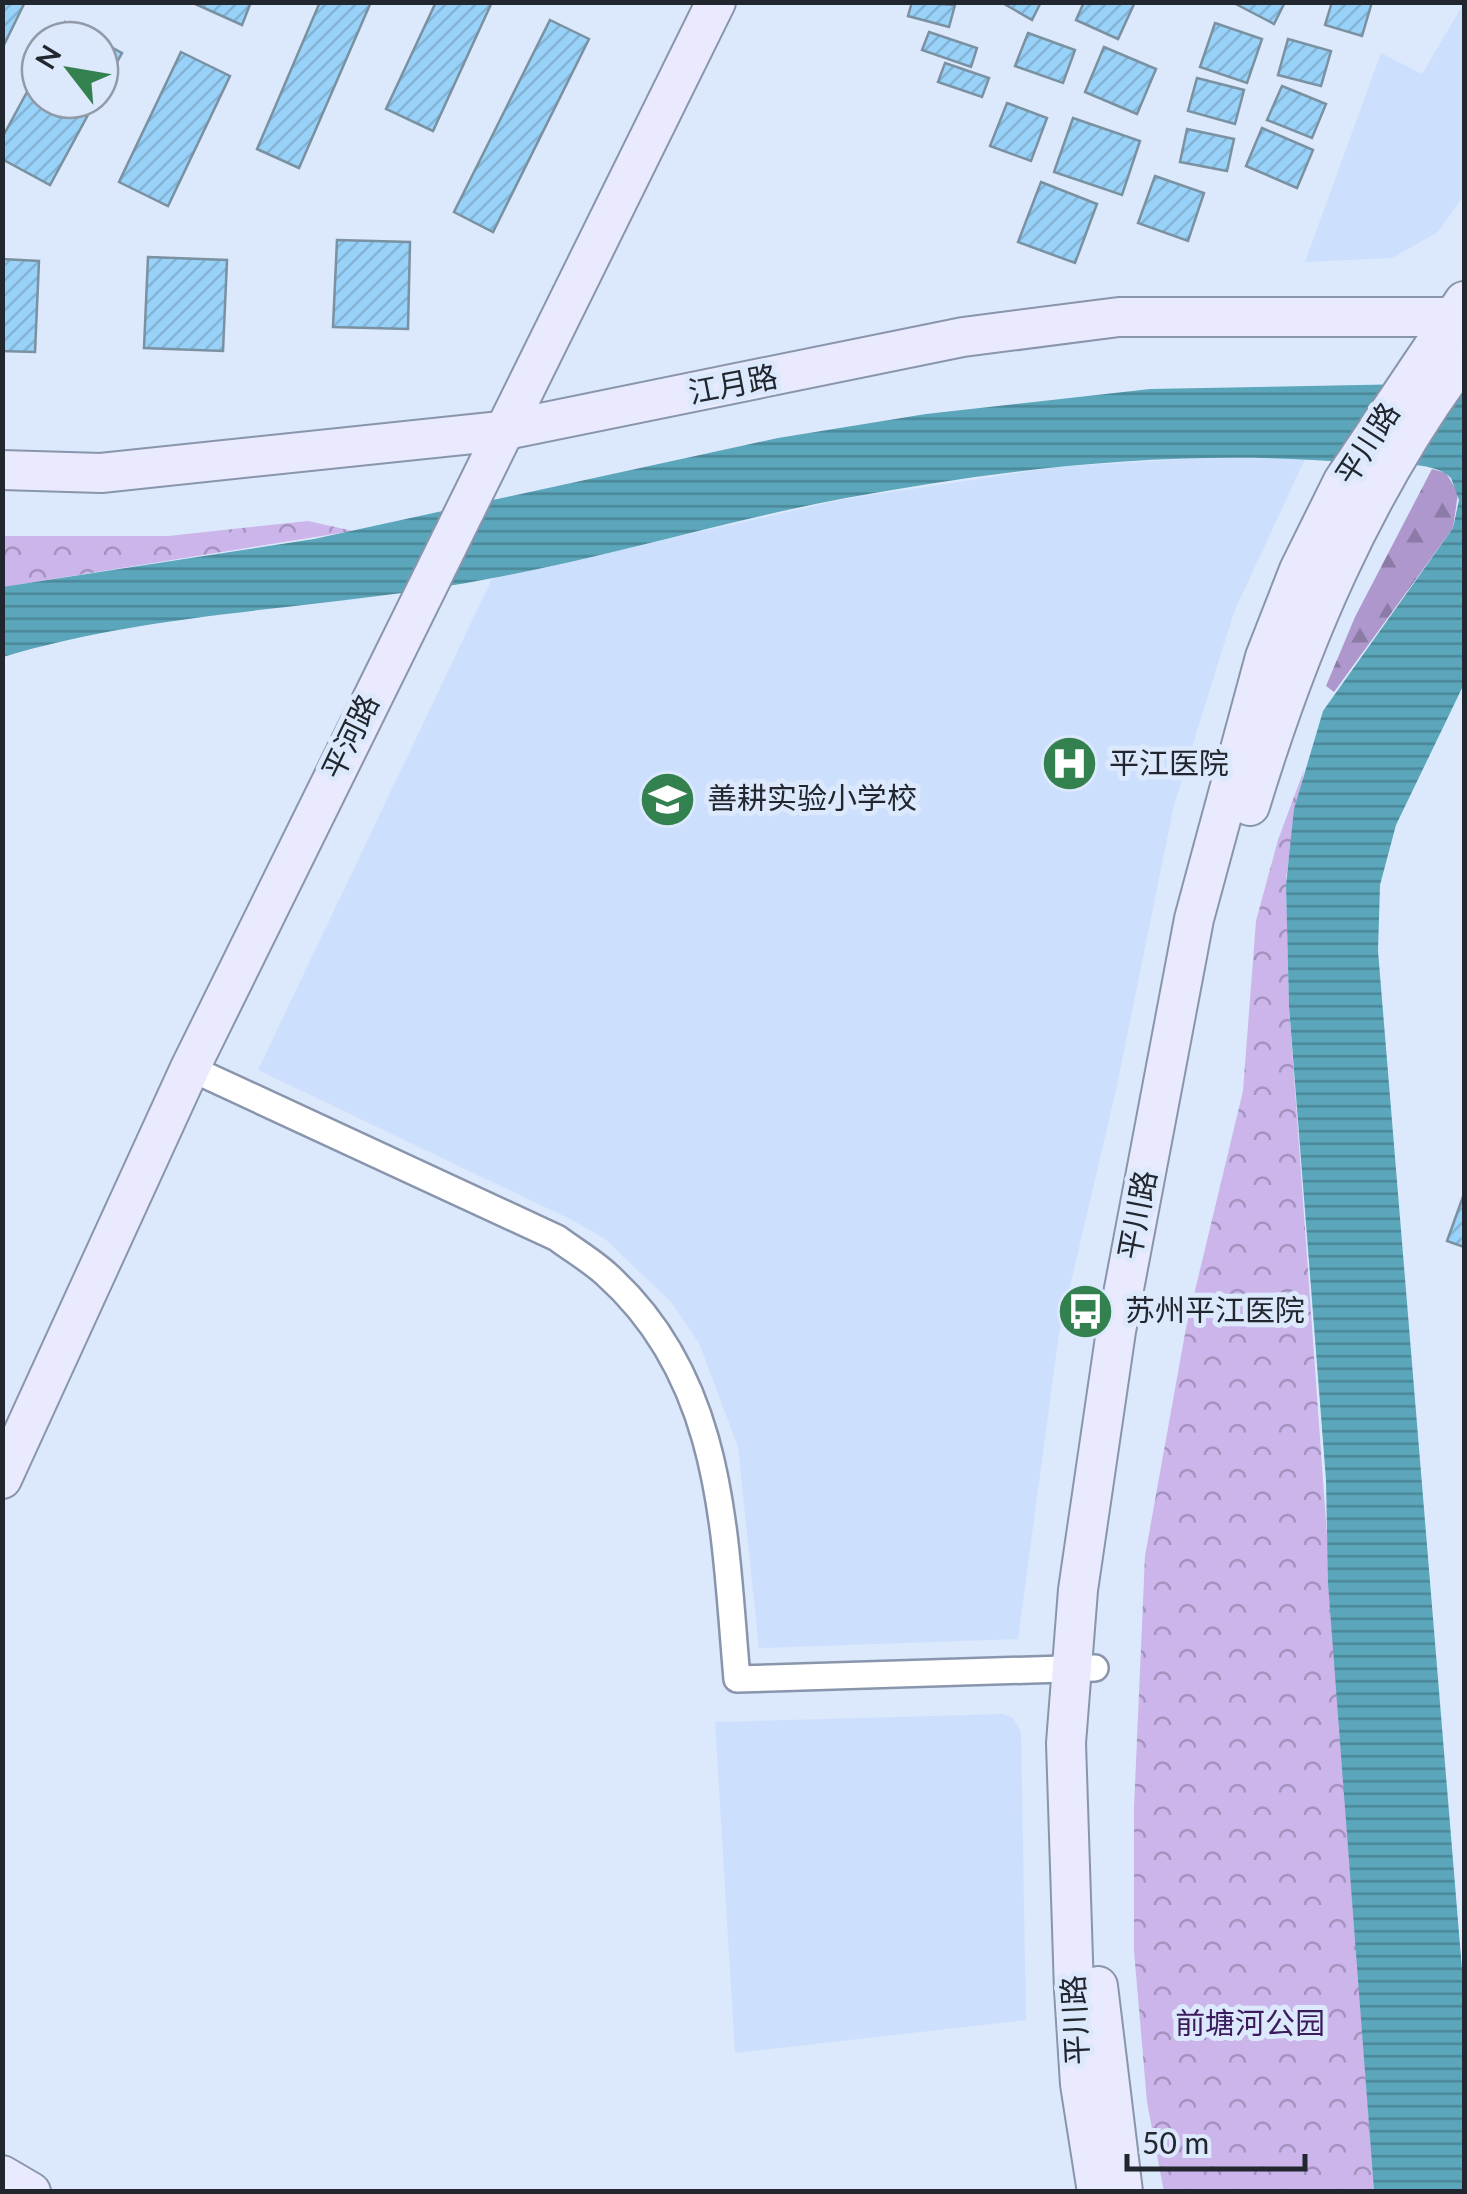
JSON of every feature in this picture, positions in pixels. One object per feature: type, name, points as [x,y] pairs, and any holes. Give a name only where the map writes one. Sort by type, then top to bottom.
[{"type":"street","name":"平河路","points":[[2,1479],[190,1068],[474,485],[716,2]]},
{"type":"street","name":"江月路","points":[[2,470],[102,472],[501,431],[963,337],[1119,317],[1461,312]]},
{"type":"street","name":"平川路","points":[[1097,2192],[1076,2040],[1066,1743],[1084,1668],[1120,1450],[1225,891],[1306,638],[1360,487],[1424,357],[1461,312]]},
{"type":"street","name":"平川路","points":[[1360,487],[1463,359]]},
{"type":"street","points":[[190,1068],[556,1238],[608,1275],[660,1339],[700,1410],[720,1490],[737,1679],[1084,1668]]},
{"type":"street","name":"平川路","points":[[1084,1668],[1098,1993],[1123,2192]]},
{"type":"street","points":[[2,2175],[31,2192]]},
{"type":"shaded area","points":[[1464,3],[1464,195],[1438,232],[1392,258],[1305,262],[1381,53],[1422,74]]},
{"type":"shaded area","points":[[1464,383],[1464,684],[1396,825],[1380,885],[1378,951],[1464,1994],[1464,2191],[1374,2191],[1289,1006],[1286,885],[1294,809],[1323,711],[1453,528],[1459,500],[1451,478],[1420,465],[1292,459],[1164,459],[1036,469],[846,498],[493,578],[185,619],[63,641],[3,657],[2,587],[314,539],[778,438],[926,414],[1150,389]]},
{"type":"shaded area","name":"善耕实验小学校","points":[[1220,457],[1305,459],[1234,612],[1174,805],[1116,1090],[1059,1333],[1018,1639],[759,1648],[738,1447],[699,1343],[671,1302],[605,1239],[574,1221],[258,1070],[492,579],[845,499],[1057,467]]},
{"type":"shaded area","points":[[1003,1714],[1013,1718],[1021,1732],[1026,2020],[735,2053],[715,1722]]},
{"type":"green space","points":[[1432,469],[1446,473],[1458,493],[1453,528],[1334,692],[1326,686],[1355,617]]},
{"type":"green space","points":[[308,521],[353,531],[3,587],[2,536],[168,536]]},
{"type":"green space","name":"前塘河公园","points":[[1304,770],[1286,877],[1289,1006],[1374,2191],[1164,2192],[1147,2102],[1134,1951],[1134,1808],[1145,1556],[1186,1328],[1243,1091],[1256,921],[1278,840]]},
{"type":"building","points":[[2,2],[25,2],[2,49]]},
{"type":"building","points":[[191,2],[251,2],[242,25]]},
{"type":"building","points":[[320,2],[371,2],[299,168],[257,149]]},
{"type":"building","points":[[436,2],[492,2],[433,131],[386,109]]},
{"type":"building","points":[[912,2],[955,5],[949,27],[908,16]]},
{"type":"building","points":[[1001,2],[1041,2],[1032,20]]},
{"type":"building","points":[[1084,2],[1135,2],[1118,39],[1076,20]]},
{"type":"building","points":[[1232,2],[1285,2],[1274,24]]},
{"type":"building","points":[[1332,2],[1372,2],[1362,36],[1325,25]]},
{"type":"building","points":[[550,20],[589,39],[493,232],[454,212]]},
{"type":"building","points":[[1215,23],[1262,39],[1247,83],[1200,67]]},
{"type":"building","points":[[929,32],[977,48],[971,67],[922,50]]},
{"type":"building","points":[[1028,33],[1075,50],[1063,83],[1015,66]]},
{"type":"building","points":[[1288,39],[1331,51],[1321,86],[1278,75]]},
{"type":"building","points":[[1104,47],[1156,69],[1137,114],[1085,92]]},
{"type":"building","points":[[181,52],[230,76],[168,206],[119,182]]},
{"type":"building","points":[[945,63],[989,78],[982,97],[938,82]]},
{"type":"building","points":[[1197,78],[1244,90],[1235,124],[1188,111]]},
{"type":"building","points":[[1282,86],[1326,104],[1312,138],[1267,120]]},
{"type":"building","points":[[1007,103],[1047,118],[1031,161],[990,146]]},
{"type":"building","points":[[20,105],[20,120],[85,120],[50,185],[2,159],[2,138]]},
{"type":"building","points":[[1073,118],[1140,141],[1122,195],[1054,172]]},
{"type":"building","points":[[1262,128],[1313,150],[1297,188],[1246,166]]},
{"type":"building","points":[[1187,129],[1234,139],[1227,171],[1180,162]]},
{"type":"building","points":[[1155,176],[1204,193],[1188,241],[1138,223]]},
{"type":"building","points":[[1041,182],[1097,204],[1075,263],[1018,242]]},
{"type":"building","points":[[337,240],[410,242],[408,329],[333,327]]},
{"type":"building","points":[[148,257],[227,260],[223,351],[144,348]]},
{"type":"building","points":[[2,259],[39,261],[35,352],[2,351]]},
{"type":"building","points":[[1464,1194],[1464,1247],[1447,1241]]},
{"type":"place","name":"平江医院","points":[[1070,764]]},
{"type":"place","name":"善耕实验小学校","points":[[668,799]]},
{"type":"place","name":"苏州平江医院","points":[[1086,1311]]}]
